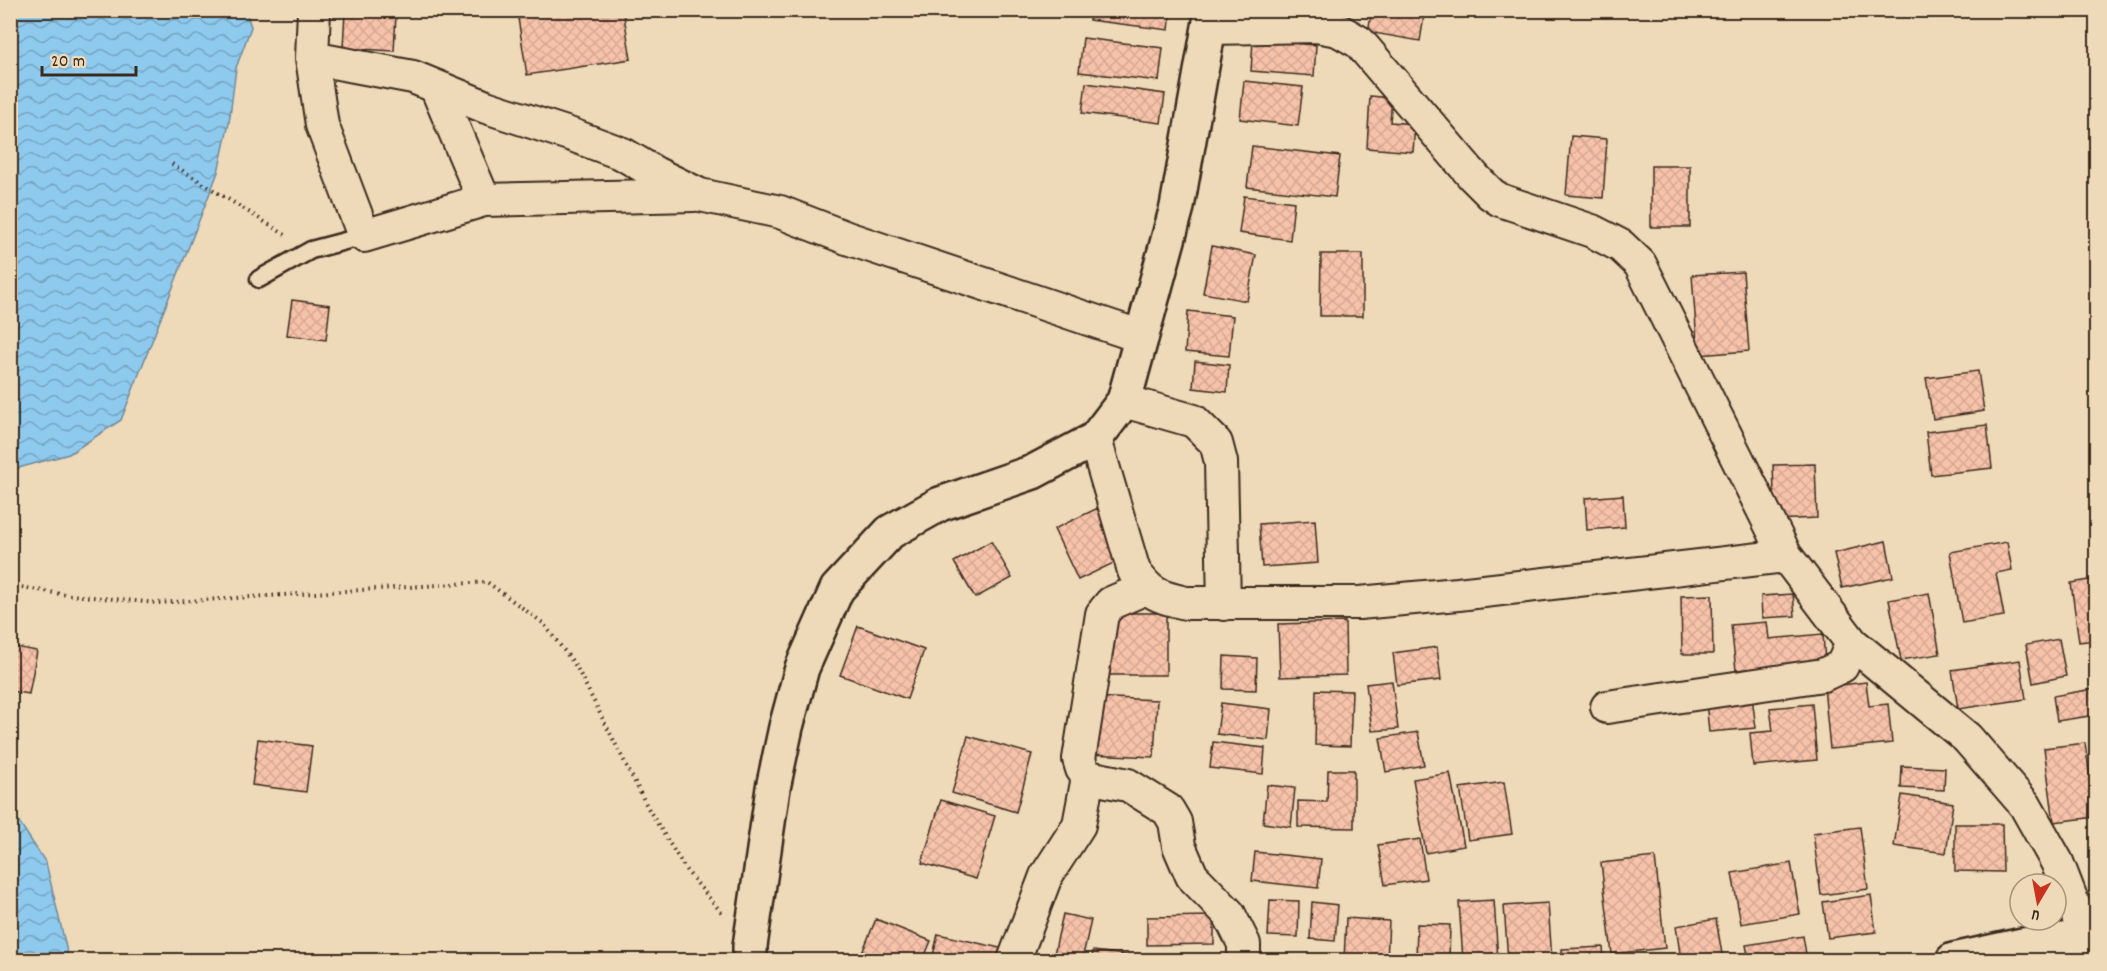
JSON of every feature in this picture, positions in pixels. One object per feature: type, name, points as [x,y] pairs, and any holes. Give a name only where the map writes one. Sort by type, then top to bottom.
[{"type":"street","points":[[314,10],[312,58],[322,125],[364,236],[484,200],[700,195],[780,212],[847,238],[1142,337]]},
{"type":"street","points":[[750,953],[773,788],[786,727],[802,668],[837,589],[890,532],[940,504],[1033,472],[1095,439],[1124,401],[1177,207],[1211,19],[1316,26],[1338,30],[1359,42],[1491,194],[1500,200],[1592,231],[1621,246],[1640,264],[1786,556],[1852,643],[1967,738],[2025,805],[2057,862],[2091,937],[2022,945],[1953,960]]},
{"type":"street","points":[[312,58],[413,77],[486,107],[623,154],[700,195]]},
{"type":"street","points":[[436,87],[484,200]]},
{"type":"street","points":[[1124,401],[1194,421],[1216,443],[1221,462],[1224,604]]},
{"type":"street","points":[[1095,439],[1134,571],[1146,588],[1163,598],[1186,603],[1359,603],[1458,594],[1786,556]]},
{"type":"street","points":[[1146,588],[1112,603],[1101,614],[1078,759],[1088,777],[1128,785],[1167,810],[1175,822],[1179,846],[1192,876],[1229,914],[1244,944],[1244,960]]},
{"type":"street","points":[[1607,707],[1823,675],[1842,666],[1852,643]]},
{"type":"street","points":[[1014,960],[1046,876],[1079,825],[1088,777]]},
{"type":"lane","points":[[259,279],[310,250],[364,236]]},
{"type":"path","points":[[172,164],[310,250]]},
{"type":"path","points":[[10,585],[60,594],[157,603],[488,582],[543,623],[576,666],[649,810],[680,860],[750,953]]},
{"type":"water","points":[[11,10],[246,11],[251,27],[236,68],[229,123],[218,172],[121,420],[69,454],[11,470]]},
{"type":"water","points":[[10,808],[46,863],[69,960],[11,960]]},
{"type":"building","points":[[564,10],[623,10],[631,59],[527,75],[518,18]]},
{"type":"building","points":[[1091,10],[1171,10],[1169,30],[1089,20]]},
{"type":"building","points":[[1372,10],[1425,10],[1420,41],[1368,32]]},
{"type":"building","points":[[345,12],[396,15],[394,51],[343,48]]},
{"type":"building","points":[[1083,38],[1163,48],[1159,81],[1079,72]]},
{"type":"building","points":[[1253,40],[1316,45],[1314,76],[1251,71]]},
{"type":"building","points":[[1244,81],[1303,87],[1298,126],[1240,119]]},
{"type":"building","points":[[1086,83],[1165,94],[1161,123],[1082,113]]},
{"type":"building","points":[[1370,96],[1392,98],[1390,122],[1415,124],[1413,152],[1367,148]]},
{"type":"building","points":[[1571,136],[1607,139],[1603,198],[1566,195]]},
{"type":"building","points":[[1252,146],[1340,156],[1335,197],[1247,187]]},
{"type":"building","points":[[1651,166],[1690,166],[1690,227],[1651,227]]},
{"type":"building","points":[[1244,196],[1294,202],[1290,240],[1239,233]]},
{"type":"building","points":[[1212,246],[1256,255],[1247,301],[1203,293]]},
{"type":"building","points":[[1321,254],[1363,254],[1363,316],[1320,316]]},
{"type":"building","points":[[1743,272],[1749,351],[1698,355],[1692,275]]},
{"type":"building","points":[[292,300],[330,305],[326,340],[287,335]]},
{"type":"building","points":[[1188,311],[1233,316],[1229,356],[1185,352]]},
{"type":"building","points":[[1195,361],[1229,365],[1227,392],[1193,388]]},
{"type":"building","points":[[1978,371],[1984,411],[1933,419],[1926,378]]},
{"type":"building","points":[[1987,425],[1992,468],[1931,475],[1926,432]]},
{"type":"building","points":[[1815,464],[1817,518],[1775,520],[1773,465]]},
{"type":"building","points":[[1623,495],[1625,527],[1587,530],[1585,498]]},
{"type":"building","points":[[1098,508],[1122,559],[1078,580],[1054,529]]},
{"type":"building","points":[[1315,520],[1318,563],[1262,567],[1259,524]]},
{"type":"building","points":[[991,541],[1012,578],[975,598],[954,562]]},
{"type":"building","points":[[1886,541],[1893,577],[1842,588],[1834,553]]},
{"type":"building","points":[[2007,542],[2012,570],[1996,573],[2004,616],[1962,623],[1950,552]]},
{"type":"building","points":[[2096,579],[2096,640],[2079,642],[2071,583]]},
{"type":"building","points":[[1929,593],[1940,654],[1901,660],[1889,600]]},
{"type":"building","points":[[1793,594],[1795,616],[1762,618],[1761,596]]},
{"type":"building","points":[[1712,595],[1713,654],[1682,654],[1681,596]]},
{"type":"building","points":[[1107,613],[1166,613],[1166,675],[1107,675]]},
{"type":"building","points":[[1345,622],[1346,675],[1280,677],[1278,624]]},
{"type":"building","points":[[1767,622],[1769,639],[1823,634],[1825,662],[1736,670],[1731,625]]},
{"type":"building","points":[[858,626],[924,650],[907,699],[840,675]]},
{"type":"building","points":[[2059,639],[2066,676],[2033,683],[2026,645]]},
{"type":"building","points":[[10,646],[37,651],[29,694],[10,691]]},
{"type":"building","points":[[1437,647],[1441,680],[1397,685],[1393,653]]},
{"type":"building","points":[[1224,656],[1257,658],[1256,690],[1223,689]]},
{"type":"building","points":[[2020,660],[2026,699],[1958,709],[1952,670]]},
{"type":"building","points":[[1392,681],[1398,729],[1372,731],[1366,684]]},
{"type":"building","points":[[1866,682],[1869,706],[1888,704],[1892,743],[1830,749],[1824,687]]},
{"type":"building","points":[[2093,689],[2096,715],[2057,721],[2053,696]]},
{"type":"building","points":[[1316,690],[1352,691],[1350,746],[1315,745]]},
{"type":"building","points":[[1091,697],[1157,700],[1154,757],[1089,754]]},
{"type":"building","points":[[1752,697],[1756,728],[1709,732],[1706,701]]},
{"type":"building","points":[[1221,703],[1271,709],[1268,740],[1217,734]]},
{"type":"building","points":[[1812,704],[1817,760],[1753,766],[1750,733],[1773,731],[1770,708]]},
{"type":"building","points":[[1418,732],[1424,765],[1386,772],[1380,738]]},
{"type":"building","points":[[968,736],[1032,754],[1016,812],[952,793]]},
{"type":"building","points":[[258,739],[312,746],[306,792],[252,785]]},
{"type":"building","points":[[1213,742],[1265,748],[1263,774],[1210,768]]},
{"type":"building","points":[[2085,743],[2096,817],[2054,822],[2044,748]]},
{"type":"building","points":[[1902,766],[1945,768],[1944,790],[1901,788]]},
{"type":"building","points":[[1328,770],[1354,770],[1354,828],[1298,827],[1298,801],[1327,802]]},
{"type":"building","points":[[1450,773],[1464,846],[1426,853],[1413,779]]},
{"type":"building","points":[[1504,782],[1512,834],[1468,840],[1460,788]]},
{"type":"building","points":[[1267,785],[1295,788],[1291,827],[1263,823]]},
{"type":"building","points":[[1902,795],[1953,803],[1946,853],[1894,846]]},
{"type":"building","points":[[941,800],[995,816],[976,879],[922,863]]},
{"type":"building","points":[[1955,824],[2002,824],[2003,872],[1955,871]]},
{"type":"building","points":[[1860,827],[1868,889],[1821,895],[1813,833]]},
{"type":"building","points":[[1420,839],[1426,879],[1385,885],[1378,845]]},
{"type":"building","points":[[1255,852],[1321,859],[1318,888],[1252,881]]},
{"type":"building","points":[[1655,857],[1665,948],[1612,954],[1601,863]]},
{"type":"building","points":[[1791,863],[1800,914],[1741,924],[1732,873]]},
{"type":"building","points":[[1871,895],[1876,932],[1828,938],[1823,902]]},
{"type":"building","points":[[1270,900],[1299,901],[1298,937],[1268,936]]},
{"type":"building","points":[[1494,900],[1498,960],[1463,960],[1459,902]]},
{"type":"building","points":[[1312,902],[1338,905],[1335,941],[1310,939]]},
{"type":"building","points":[[1548,903],[1552,960],[1508,960],[1504,906]]},
{"type":"building","points":[[1063,914],[1091,920],[1082,960],[1054,954]]},
{"type":"building","points":[[1214,916],[1214,944],[1147,945],[1147,917]]},
{"type":"building","points":[[1346,918],[1389,921],[1387,960],[1344,960]]},
{"type":"building","points":[[876,919],[931,941],[923,960],[859,960]]},
{"type":"building","points":[[1716,919],[1723,960],[1681,960],[1676,926]]},
{"type":"building","points":[[1417,924],[1450,925],[1449,960],[1416,960]]},
{"type":"building","points":[[938,934],[1009,950],[1006,960],[932,960]]},
{"type":"building","points":[[1803,936],[1807,960],[1749,960],[1746,945]]},
{"type":"building","points":[[1603,947],[1604,960],[1562,960],[1562,949]]},
{"type":"building","points":[[1093,951],[1134,956],[1133,960],[1092,960]]}]
